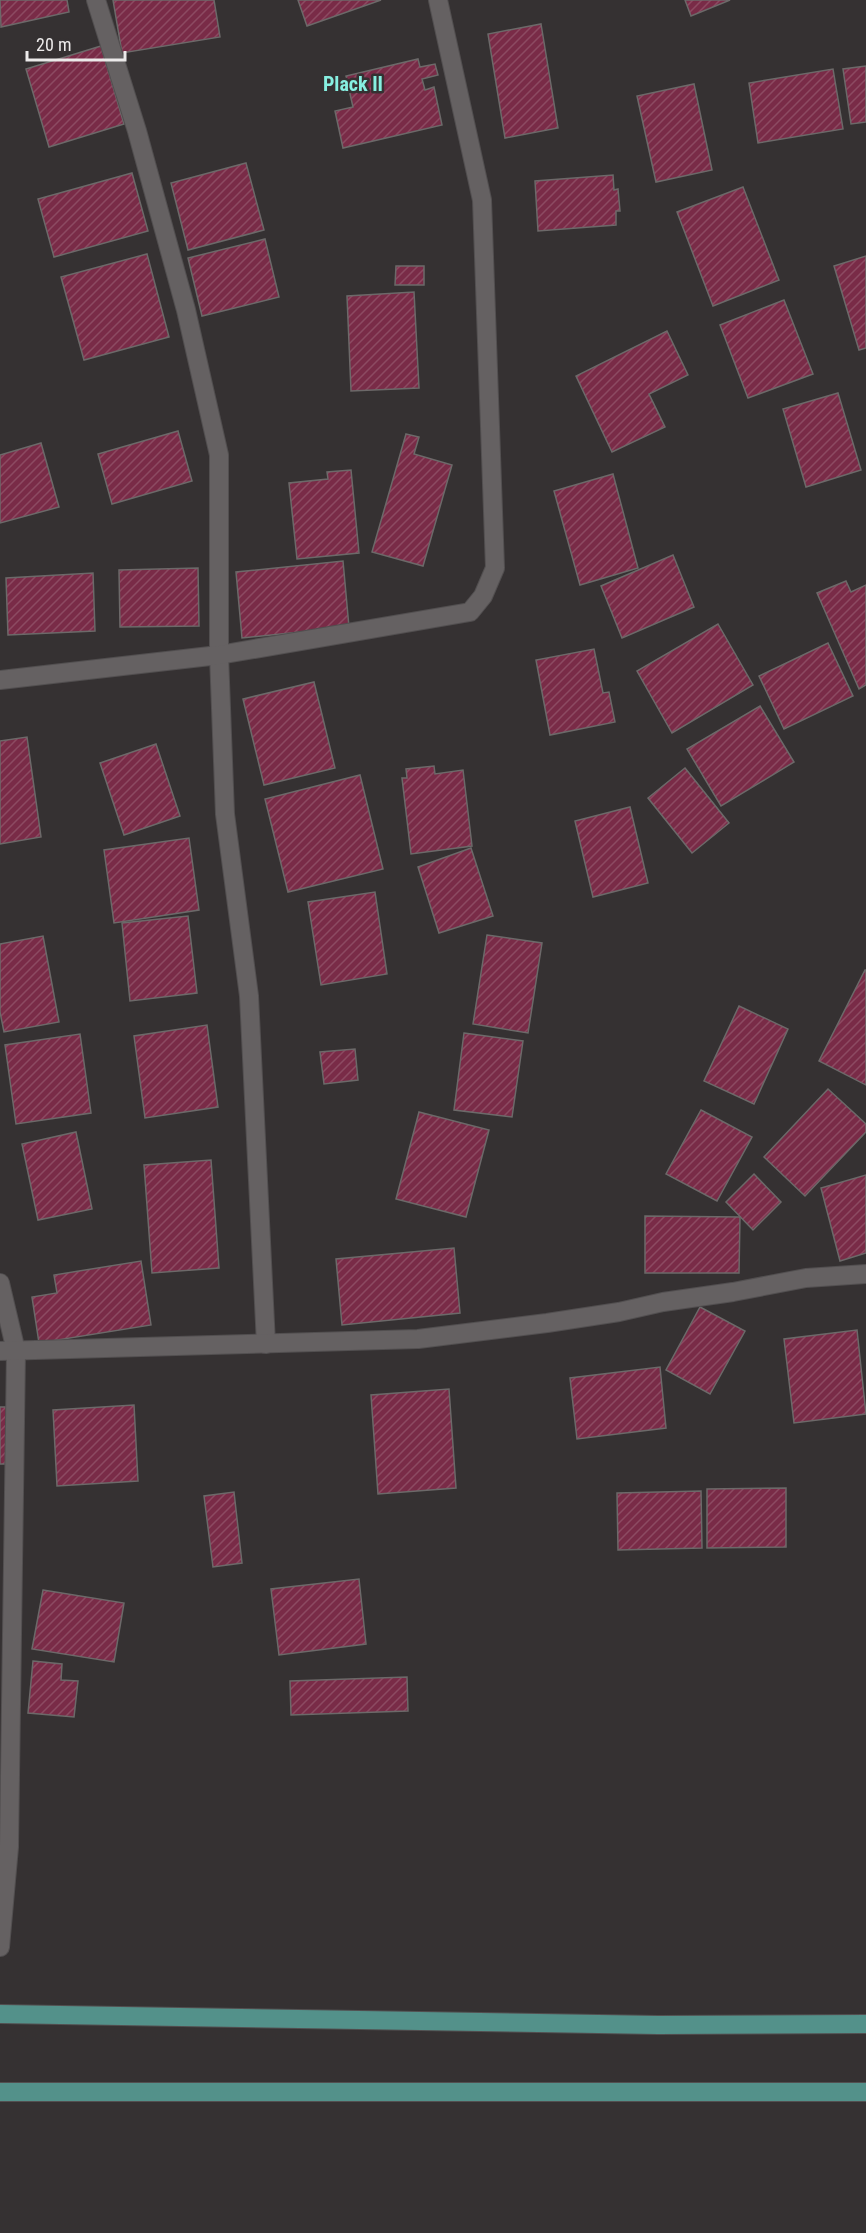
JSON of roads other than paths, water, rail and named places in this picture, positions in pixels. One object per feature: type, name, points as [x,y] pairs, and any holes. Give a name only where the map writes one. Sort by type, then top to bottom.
[{"type":"main road","points":[[0,2014],[658,2025],[866,2024]]},
{"type":"main road","points":[[0,2092],[866,2092]]},
{"type":"street","points":[[96,0],[136,131],[186,310],[219,455],[219,655],[225,814],[249,996],[266,1344]]},
{"type":"street","points":[[0,680],[219,655],[470,612],[483,596],[495,568],[482,200],[438,0]]},
{"type":"street","points":[[8,1351],[418,1338],[578,1318],[806,1278],[866,1274]]},
{"type":"street","points":[[0,1283],[8,1351],[9,1847],[0,1947]]},
{"type":"district","name":"Plack II","points":[[353,84]]}]
